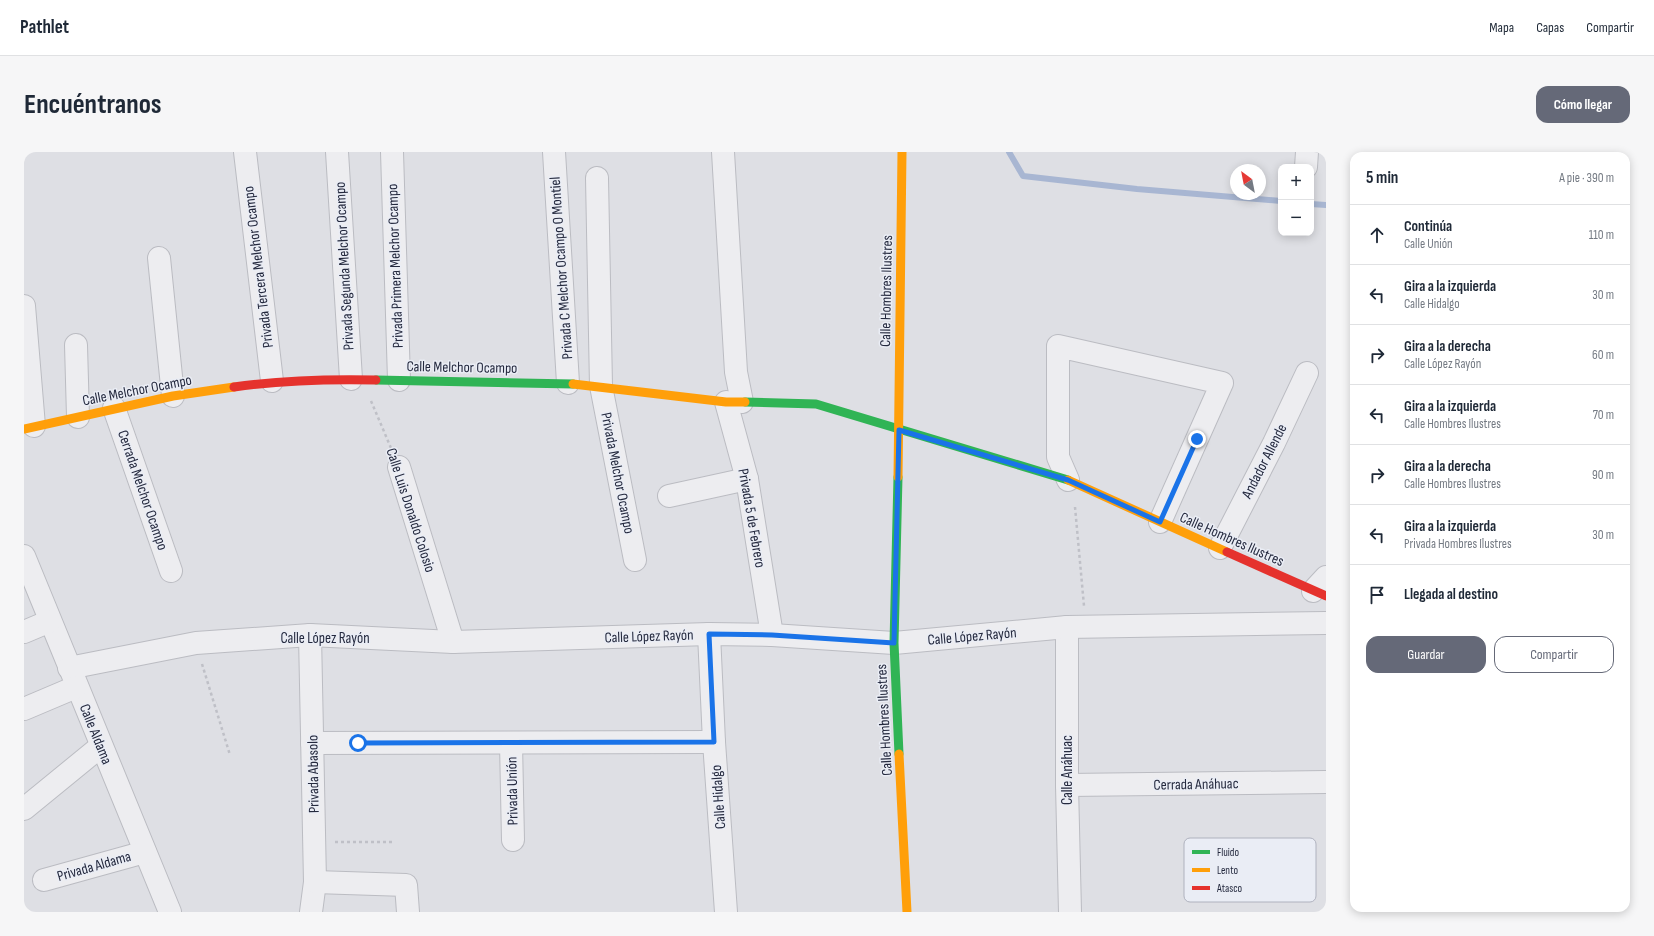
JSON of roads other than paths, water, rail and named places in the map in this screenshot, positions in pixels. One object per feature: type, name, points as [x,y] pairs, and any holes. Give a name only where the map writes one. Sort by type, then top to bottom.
[{"type":"street","name":"Privada Tercera Melchor Ocampo","points":[[245,152],[272,381]]},
{"type":"street","name":"Privada Segunda Melchor Ocampo","points":[[337,152],[357,380]]},
{"type":"street","name":"Privada Primera Melchor Ocampo","points":[[392,152],[399,380]]},
{"type":"street","name":"Privada C Melchor Ocampo O Montiel","points":[[554,152],[568,383]]},
{"type":"street","name":"Privada 5 de Febrero","points":[[723,152],[736,372],[734,402],[772,635]]},
{"type":"street","name":"Calle Hombres Ilustres","points":[[902,152],[899,430],[894,643],[907,912]]},
{"type":"street","points":[[1306,164],[1307,152]]},
{"type":"street","points":[[597,178],[601,386]]},
{"type":"street","points":[[159,258],[173,396]]},
{"type":"street","points":[[24,306],[29,428]]},
{"type":"street","points":[[76,345],[78,416]]},
{"type":"street","points":[[1068,480],[1058,457],[1058,346],[1222,383],[1160,522]]},
{"type":"street","name":"Andador Allende","points":[[1220,548],[1274,443],[1307,373]]},
{"type":"street","name":"Calle Melchor Ocampo","points":[[29,428],[173,396],[272,381],[399,380],[568,383],[734,402],[816,404],[899,430]]},
{"type":"street","name":"Privada Melchor Ocampo","points":[[601,386],[635,560]]},
{"type":"street","name":"Cerrada Melchor Ocampo","points":[[114,408],[171,572]]},
{"type":"street","name":"Calle Hombres Ilustres","points":[[899,430],[1068,480],[1220,548],[1322,588]]},
{"type":"street","name":"Calle Luis Donaldo Colosio","points":[[399,467],[453,642]]},
{"type":"street","points":[[670,496],[747,479]]},
{"type":"street","name":"Calle Aldama","points":[[24,556],[170,912]]},
{"type":"street","points":[[24,632],[50,621]]},
{"type":"street","name":"Calle López Rayón","points":[[24,709],[73,678],[196,643],[310,635],[453,642],[709,634],[772,635],[894,643],[1067,627],[1326,623]]},
{"type":"street","name":"Calle Anáhuac","points":[[1067,627],[1067,785],[1070,912]]},
{"type":"street","name":"Calle Hidalgo","points":[[709,634],[714,742],[726,912]]},
{"type":"street","name":"Privada Abasolo","points":[[310,635],[315,882],[311,912]]},
{"type":"street","name":"Privada Unión","points":[[511,742],[513,840]]},
{"type":"street","points":[[312,743],[714,742]]},
{"type":"street","points":[[24,809],[101,746]]},
{"type":"street","name":"Cerrada Anáhuac","points":[[1067,785],[1326,782]]},
{"type":"street","name":"Privada Aldama","points":[[44,880],[145,852]]},
{"type":"street","points":[[315,882],[406,885],[408,912]]},
{"type":"waterway","points":[[1009,152],[1023,176],[1137,189],[1278,201]]},
{"type":"waterway","points":[[1314,204],[1326,205]]}]
